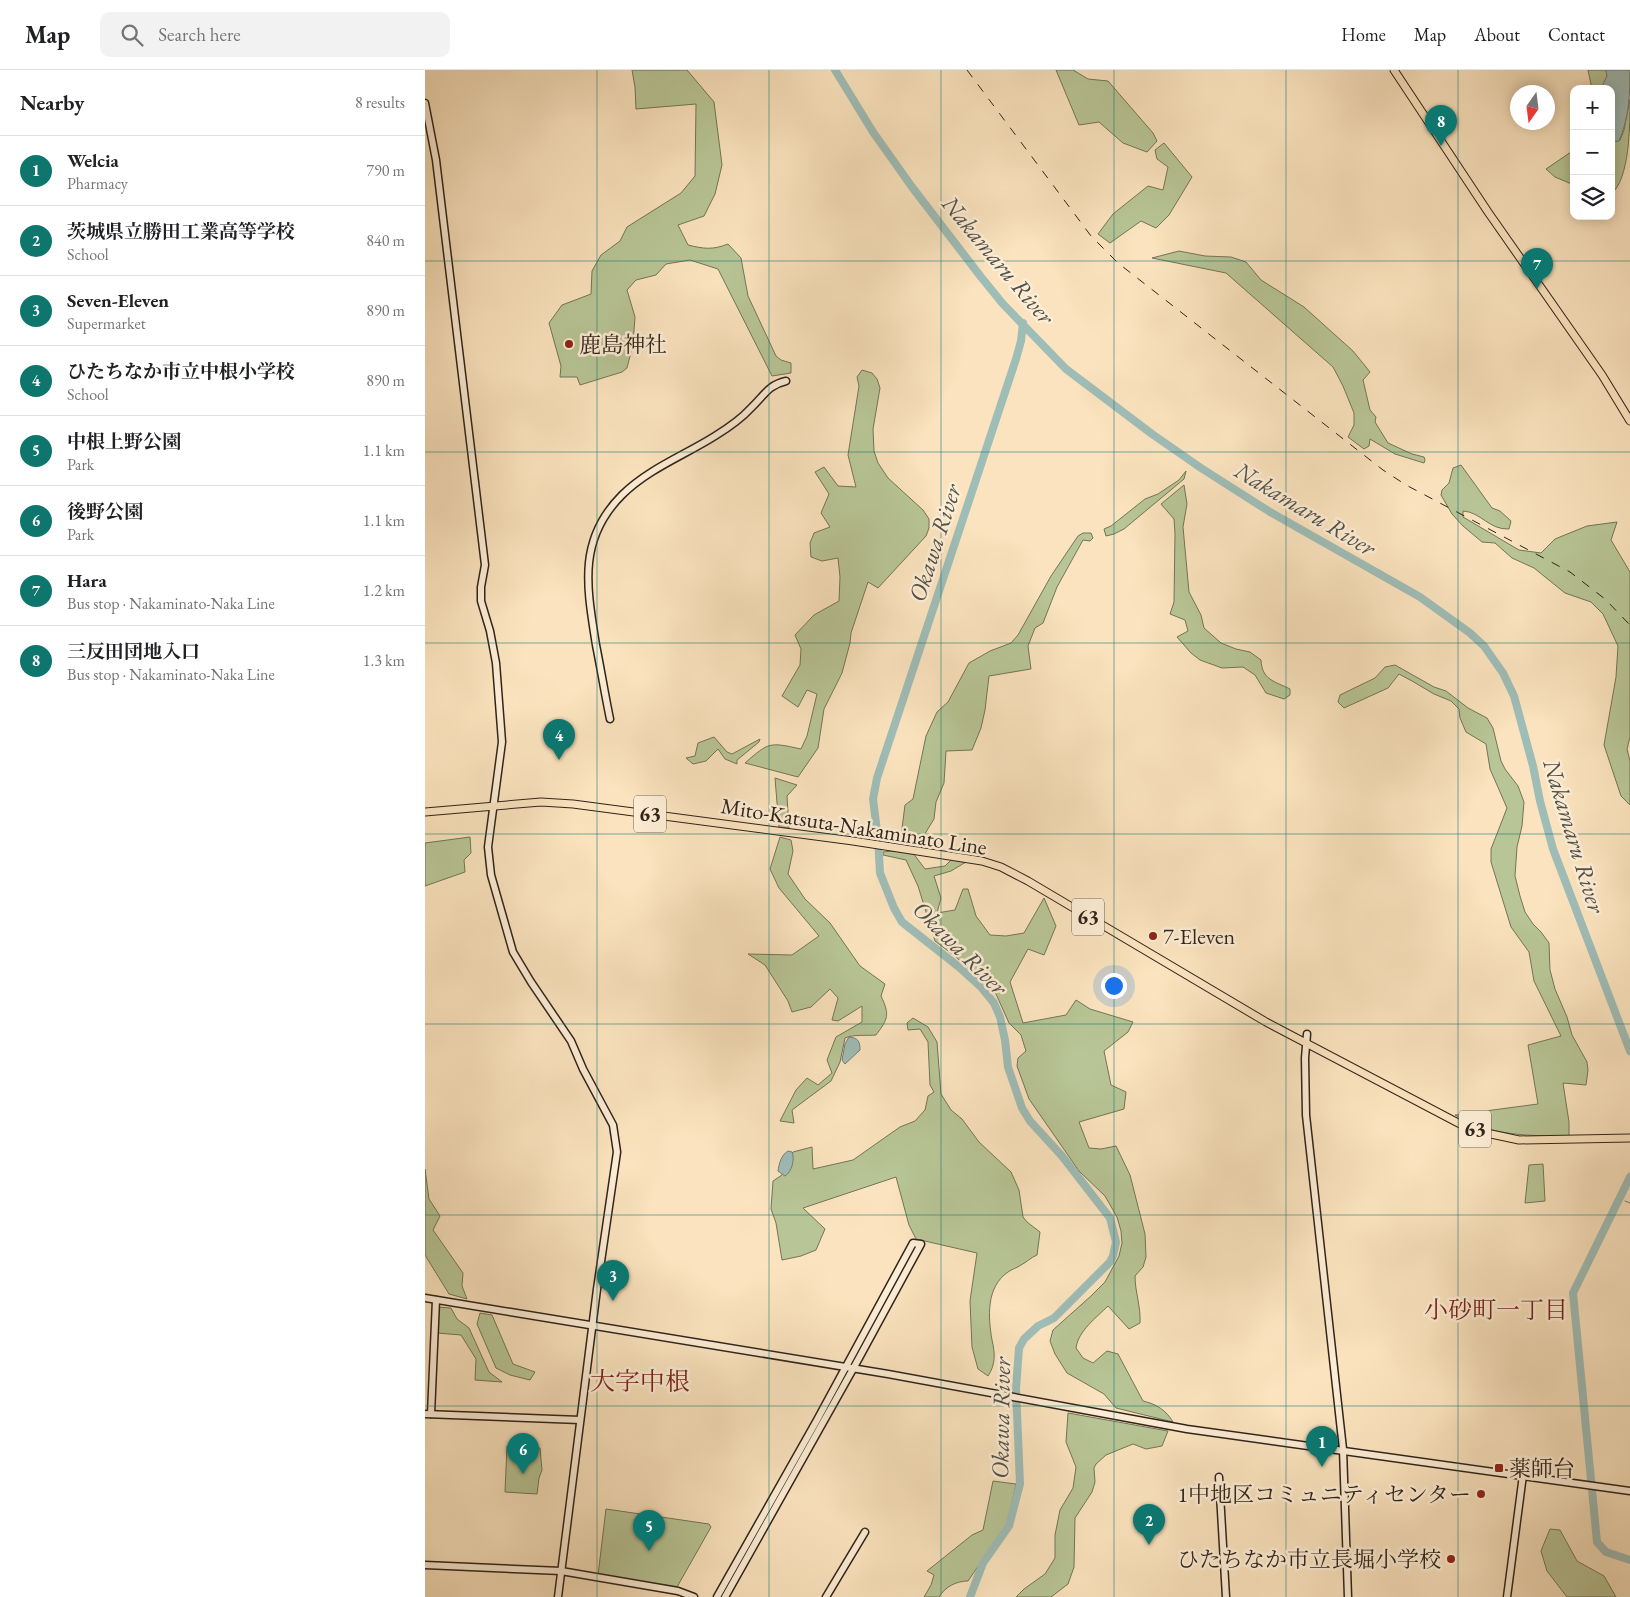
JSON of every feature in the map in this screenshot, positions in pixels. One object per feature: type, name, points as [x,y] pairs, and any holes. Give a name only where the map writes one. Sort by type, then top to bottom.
[{"type":"main road","points":[[1394,70],[1488,212],[1598,370],[1630,421]]},
{"type":"main road","name":"Mito-Katsuta-Nakaminato Line","points":[[425,812],[541,802],[573,804],[971,858],[1008,870],[1194,980],[1307,1044],[1450,1120],[1491,1134],[1519,1140],[1630,1138]]},
{"type":"street","points":[[425,103],[436,160],[485,565],[481,601],[490,631],[496,663],[502,742],[495,806],[488,847],[490,867],[513,952],[571,1041],[613,1125],[616,1140],[616,1162],[580,1420],[558,1597]]},
{"type":"street","points":[[610,720],[587,586],[590,552],[601,523],[613,504],[637,482],[724,430],[751,408],[773,385],[786,381]]},
{"type":"street","points":[[1307,1034],[1305,1058],[1306,1115],[1343,1449],[1348,1597]]},
{"type":"street","points":[[717,1597],[845,1367],[917,1244],[853,1369],[725,1597]]},
{"type":"street","points":[[425,1298],[845,1367],[1187,1428],[1630,1491]]},
{"type":"street","points":[[436,1300],[428,1414],[580,1420]]},
{"type":"street","points":[[1507,1597],[1523,1475]]},
{"type":"street","points":[[1219,1477],[1226,1597]]},
{"type":"street","points":[[825,1597],[865,1532]]},
{"type":"street","points":[[425,1565],[561,1571],[678,1591],[694,1597]]},
{"type":"green space","points":[[632,70],[687,70],[714,102],[722,165],[715,194],[704,216],[678,225],[688,245],[708,248],[728,244],[741,258],[748,296],[776,356],[781,360],[791,363],[791,373],[772,376],[718,269],[690,260],[666,264],[656,275],[636,280],[627,290],[635,317],[633,344],[627,368],[622,372],[580,385],[577,377],[560,377],[561,366],[549,323],[562,305],[591,294],[592,271],[601,255],[620,241],[627,227],[681,193],[695,176],[696,104],[636,109]]},
{"type":"green space","points":[[1056,70],[1073,70],[1088,79],[1108,81],[1153,133],[1157,141],[1147,152],[1123,143],[1099,122],[1079,125]]},
{"type":"green space","points":[[1588,70],[1606,70],[1607,76],[1604,85],[1591,85]]},
{"type":"green space","points":[[1630,99],[1628,150],[1622,176],[1615,189],[1615,141],[1620,140],[1624,130]]},
{"type":"green space","points":[[1164,143],[1192,177],[1169,215],[1156,228],[1141,221],[1110,243],[1098,234],[1113,214],[1148,186],[1163,190],[1168,167],[1157,159],[1155,150]]},
{"type":"green space","points":[[1570,153],[1570,183],[1555,177],[1546,169]]},
{"type":"green space","points":[[1179,251],[1205,256],[1231,257],[1246,262],[1261,280],[1304,307],[1353,351],[1370,372],[1363,380],[1370,410],[1376,417],[1375,422],[1388,443],[1412,454],[1424,457],[1424,463],[1395,454],[1370,439],[1369,446],[1364,449],[1348,437],[1354,425],[1354,413],[1333,367],[1226,273],[1152,258]]},
{"type":"green space","points":[[862,370],[872,373],[877,379],[880,388],[873,429],[874,451],[878,463],[888,478],[923,510],[929,519],[929,528],[926,536],[878,588],[868,582],[851,633],[842,673],[824,709],[818,748],[798,777],[745,763],[765,747],[782,745],[801,749],[807,736],[817,694],[807,690],[798,707],[782,696],[800,665],[801,649],[795,635],[814,615],[839,601],[840,577],[838,558],[822,561],[811,557],[810,543],[814,533],[830,527],[821,513],[829,494],[815,472],[824,467],[838,486],[856,487],[848,455],[859,386],[857,377]]},
{"type":"green space","points":[[1461,465],[1492,508],[1500,511],[1511,521],[1509,529],[1502,529],[1469,512],[1463,511],[1463,517],[1519,550],[1541,553],[1555,539],[1587,526],[1617,522],[1611,540],[1630,572],[1630,737],[1627,749],[1630,761],[1630,805],[1621,796],[1604,745],[1616,677],[1618,646],[1603,614],[1591,602],[1565,593],[1534,568],[1512,558],[1495,543],[1482,542],[1463,526],[1452,514],[1441,495],[1442,490],[1449,483],[1453,468]]},
{"type":"green space","points":[[1186,471],[1184,479],[1124,529],[1106,536],[1104,529],[1111,526],[1145,499],[1158,494],[1179,480]]},
{"type":"green space","points":[[1184,485],[1187,504],[1183,527],[1189,592],[1201,615],[1204,628],[1221,643],[1250,652],[1261,660],[1266,676],[1290,689],[1290,695],[1284,699],[1266,693],[1255,675],[1243,667],[1222,668],[1200,660],[1177,637],[1188,631],[1185,620],[1170,614],[1174,602],[1174,519],[1161,504]]},
{"type":"green space","points":[[1083,533],[1091,533],[1093,538],[1090,541],[1083,540],[1057,587],[1043,623],[1035,628],[1028,646],[1031,669],[989,676],[981,728],[972,750],[946,751],[944,783],[936,802],[934,819],[923,837],[937,840],[939,848],[883,841],[881,836],[901,836],[905,805],[913,799],[926,736],[937,712],[948,702],[969,663],[990,651],[1011,643],[1018,635],[1051,576],[1078,536]]},
{"type":"green space","points":[[1395,665],[1434,687],[1446,691],[1468,708],[1487,718],[1493,728],[1501,761],[1518,786],[1524,802],[1522,826],[1517,847],[1515,876],[1525,912],[1549,943],[1550,970],[1555,989],[1567,1017],[1572,1035],[1587,1062],[1586,1085],[1563,1083],[1569,1122],[1569,1136],[1539,1136],[1496,1131],[1468,1122],[1455,1115],[1538,1104],[1528,1045],[1561,1036],[1534,981],[1529,952],[1511,927],[1491,862],[1491,849],[1507,808],[1490,769],[1486,744],[1466,732],[1460,718],[1459,709],[1451,701],[1434,694],[1399,674],[1388,688],[1344,708],[1338,702],[1340,695],[1375,678],[1385,667]]},
{"type":"green space","points":[[714,737],[727,752],[732,754],[760,739],[759,742],[737,760],[737,764],[725,759],[718,749],[706,761],[693,764],[686,758],[695,756],[698,743]]},
{"type":"green space","points":[[775,778],[797,785],[787,796],[789,828],[779,827]]},
{"type":"green space","points":[[470,837],[471,853],[464,860],[465,872],[425,886],[425,843]]},
{"type":"green space","points":[[780,837],[791,840],[793,851],[788,874],[805,899],[830,923],[860,966],[885,984],[881,996],[887,1012],[885,1021],[876,1035],[845,1038],[840,1062],[831,1081],[792,1110],[794,1123],[780,1121],[796,1090],[807,1078],[818,1085],[832,1073],[827,1060],[836,1037],[862,1022],[862,1006],[838,1021],[832,1020],[838,998],[830,989],[811,1007],[792,1012],[788,1001],[765,965],[748,954],[792,955],[819,936],[779,888],[770,869]]},
{"type":"green space","points":[[883,852],[913,853],[925,869],[945,866],[952,859],[966,862],[951,871],[934,876],[941,898],[937,913],[955,910],[963,889],[968,889],[976,916],[990,935],[1006,936],[1024,933],[1044,898],[1056,926],[1044,955],[1028,949],[1010,982],[1023,1023],[1066,1015],[1076,1000],[1090,1009],[1133,1022],[1128,1032],[1104,1051],[1111,1085],[1126,1092],[1124,1109],[1079,1122],[1089,1148],[1101,1149],[1116,1146],[1130,1175],[1145,1234],[1146,1257],[1143,1267],[1135,1276],[1140,1323],[1129,1329],[1108,1306],[1084,1330],[1077,1342],[1076,1348],[1083,1358],[1093,1363],[1107,1351],[1118,1354],[1143,1401],[1160,1408],[1173,1422],[1116,1408],[1104,1394],[1067,1373],[1055,1354],[1050,1341],[1053,1330],[1105,1282],[1119,1256],[1122,1243],[1117,1217],[1105,1196],[1079,1171],[1029,1099],[1017,1066],[1018,1058],[1026,1051],[1021,1035],[1009,1023],[996,994],[956,957],[935,941],[918,886],[906,860],[883,855]]},
{"type":"green space","points":[[913,1018],[928,1027],[937,1042],[941,1094],[951,1110],[962,1119],[979,1142],[1011,1172],[1019,1190],[1023,1217],[1040,1232],[1037,1255],[1001,1278],[992,1294],[990,1322],[994,1358],[988,1376],[978,1369],[972,1347],[970,1301],[977,1253],[916,1239],[909,1225],[896,1177],[803,1208],[825,1229],[816,1250],[801,1256],[782,1260],[776,1223],[771,1209],[773,1181],[782,1175],[793,1152],[812,1147],[813,1169],[853,1160],[900,1127],[915,1121],[925,1110],[928,1096],[934,1092],[930,1085],[928,1042],[920,1029],[908,1030],[907,1023]]},
{"type":"green space","points":[[1543,1164],[1545,1201],[1525,1203],[1529,1165]]},
{"type":"green space","points":[[425,1169],[429,1199],[440,1216],[433,1230],[463,1273],[462,1286],[467,1299],[449,1294],[425,1255]]},
{"type":"green space","points":[[438,1307],[451,1308],[457,1319],[469,1328],[489,1372],[502,1382],[475,1380],[476,1359],[461,1335],[437,1333]]},
{"type":"green space","points":[[480,1313],[492,1315],[513,1364],[535,1372],[530,1380],[510,1375],[496,1368],[477,1324]]},
{"type":"green space","points":[[1068,1413],[1168,1431],[1162,1446],[1146,1449],[1133,1444],[1106,1455],[1096,1464],[1094,1468],[1095,1482],[1092,1492],[1075,1518],[1074,1567],[1068,1584],[1051,1597],[1016,1597],[1045,1574],[1055,1558],[1055,1535],[1060,1510],[1073,1488],[1076,1467],[1066,1442]]},
{"type":"green space","points":[[507,1446],[540,1448],[542,1470],[537,1494],[505,1492]]},
{"type":"green space","points":[[993,1481],[1016,1484],[1007,1524],[968,1581],[951,1585],[939,1597],[924,1597],[934,1575],[927,1571],[972,1535],[983,1530]]},
{"type":"green space","points":[[606,1509],[709,1524],[711,1527],[677,1587],[598,1575]]},
{"type":"green space","points":[[1550,1529],[1560,1530],[1577,1561],[1604,1576],[1616,1597],[1567,1597],[1547,1571],[1541,1551]]},
{"type":"water","points":[[1606,70],[1630,70],[1627,115],[1619,141],[1615,142],[1615,85],[1603,85],[1607,76]]},
{"type":"water","points":[[849,1037],[858,1040],[860,1050],[845,1064],[842,1060],[845,1044]]},
{"type":"water","points":[[788,1151],[792,1152],[793,1162],[785,1176],[778,1171],[782,1157]]},
{"type":"waterway","name":"Nakamaru River","points":[[835,70],[873,132],[912,187],[981,277],[1003,304],[1066,369],[1152,434],[1201,468],[1270,512],[1420,597],[1470,633],[1484,646],[1503,673],[1514,696],[1553,849],[1630,1051]]},
{"type":"waterway","name":"Okawa River","points":[[970,1597],[983,1563],[1009,1526],[1020,1484],[1016,1389],[1019,1348],[1024,1339],[1038,1326],[1054,1318],[1110,1262],[1116,1242],[1110,1218],[1062,1156],[1030,1121],[1022,1108],[1008,1067],[1000,1017],[994,1003],[981,987],[959,967],[902,922],[894,908],[880,873],[873,799],[877,778],[1016,359],[1023,323]]},
{"type":"waterway","name":"Nakamaru River","points":[[1630,1177],[1573,1293],[1597,1542],[1606,1552],[1630,1560]]},
{"type":"waterway","points":[[1625,1201],[1630,1203]]},
{"type":"railway","points":[[967,70],[1091,236],[1118,263],[1383,470],[1406,485],[1570,572],[1605,599],[1630,625]]},
{"type":"place","name":"三反田団地入口","points":[[1441,146]]},
{"type":"place","name":"Hara","points":[[1537,289]]},
{"type":"place","name":"鹿島神社","points":[[569,344]]},
{"type":"place","name":"ひたちなか市立中根小学校","points":[[559,760]]},
{"type":"place","name":"7-Eleven","points":[[1153,936]]},
{"type":"place","name":"Seven-Eleven","points":[[613,1301]]},
{"type":"place","name":"Welcia","points":[[1322,1467]]},
{"type":"place","name":"薬師台","points":[[1499,1468]]},
{"type":"place","name":"後野公園","points":[[523,1474]]},
{"type":"place","name":"1中地区コミュニティセンター","points":[[1481,1494]]},
{"type":"place","name":"茨城県立勝田工業高等学校","points":[[1149,1545]]},
{"type":"place","name":"中根上野公園","points":[[649,1551]]},
{"type":"place","name":"ひたちなか市立長堀小学校","points":[[1451,1559]]},
{"type":"district","name":"小砂町一丁目","points":[[1496,1310]]},
{"type":"district","name":"大字中根","points":[[640,1381]]}]
